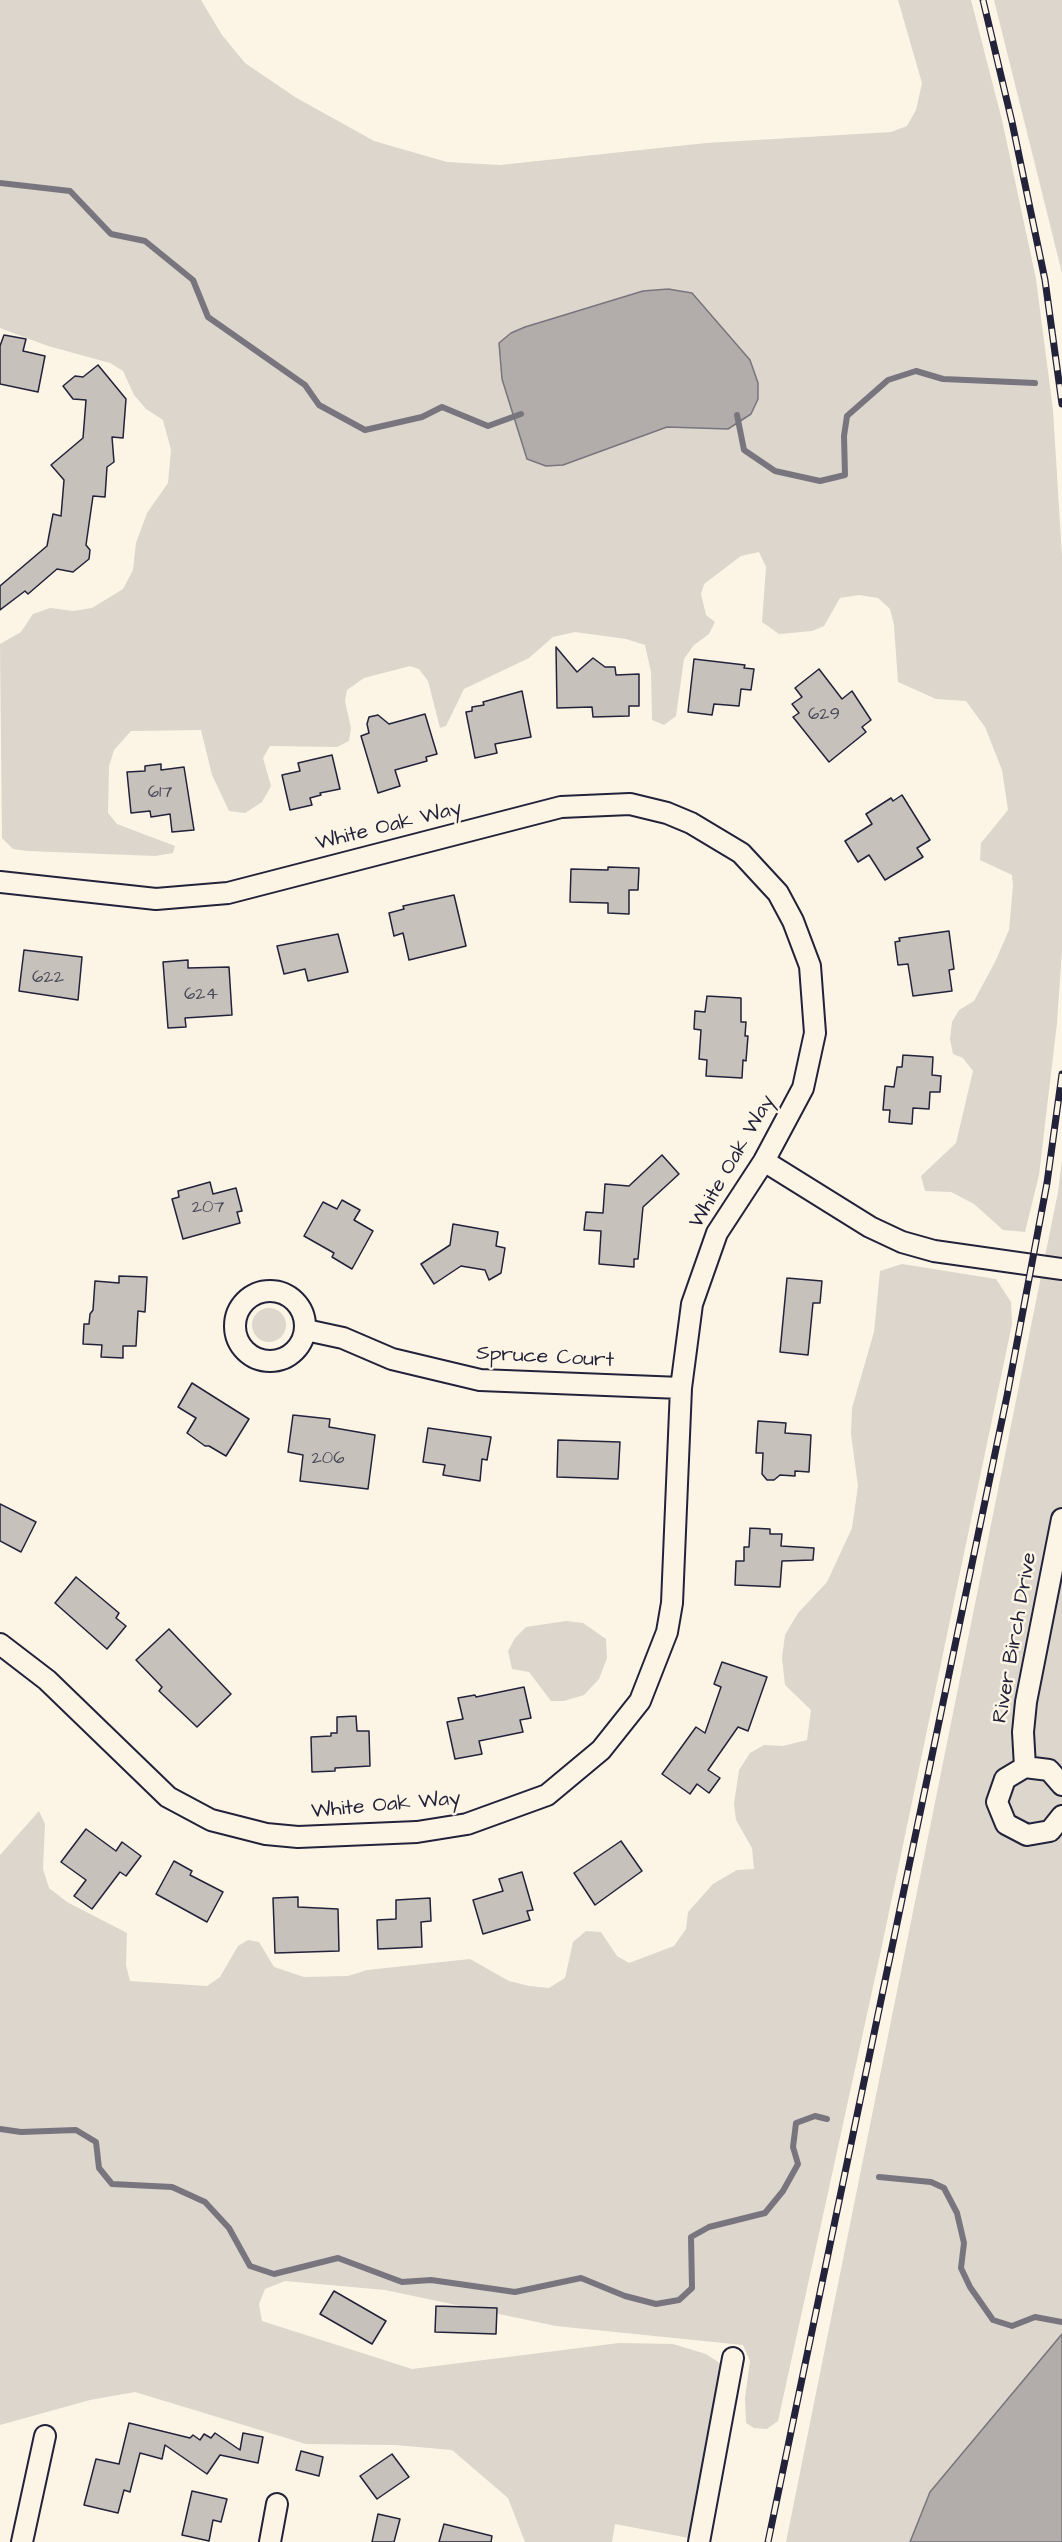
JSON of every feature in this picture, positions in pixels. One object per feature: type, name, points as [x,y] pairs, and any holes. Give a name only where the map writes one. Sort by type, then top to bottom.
[{"type":"street","name":"White Oak Way","points":[[0,882],[156,899],[228,893],[561,807],[630,804],[667,813],[691,823],[741,853],[778,893],[793,921],[810,966],[815,1033],[803,1088],[764,1161],[717,1233],[692,1304],[681,1388],[672,1603],[667,1632],[640,1701],[601,1750],[547,1795],[467,1824],[400,1833],[298,1837],[266,1834],[212,1820],[168,1797],[54,1686],[0,1644]]},
{"type":"street","points":[[764,1161],[870,1227],[902,1242],[934,1251],[1062,1269]]},
{"type":"street","name":"Spruce Court","points":[[306,1330],[343,1338],[392,1359],[480,1380],[681,1388]]},
{"type":"street","name":"River Birch Drive","points":[[1025,1767],[1023,1732],[1026,1702],[1062,1519]]},
{"type":"street","points":[[1062,1785],[1049,1770],[1025,1767],[1005,1779],[997,1802],[1006,1824],[1027,1835],[1050,1831],[1062,1816]]},
{"type":"street","points":[[699,2542],[733,2358]]},
{"type":"street","points":[[22,2542],[45,2436]]},
{"type":"street","points":[[270,2542],[277,2504]]},
{"type":"shaded area","points":[[0,0],[201,0],[222,35],[245,63],[295,97],[374,141],[447,162],[500,165],[706,143],[891,132],[907,126],[916,110],[922,83],[898,0],[971,0],[1002,120],[1036,279],[1053,410],[1062,556],[1062,951],[1057,1023],[1039,1175],[1025,1232],[1003,1230],[974,1204],[951,1192],[925,1191],[921,1176],[956,1143],[973,1071],[963,1058],[953,1054],[950,1039],[952,1022],[959,1010],[974,1001],[1009,930],[1012,875],[980,860],[981,843],[1008,810],[1002,770],[985,727],[966,701],[936,699],[898,682],[894,625],[890,609],[878,598],[859,595],[840,598],[824,626],[812,631],[779,634],[762,622],[766,567],[759,552],[741,556],[704,584],[701,594],[706,615],[715,622],[709,634],[694,645],[684,659],[676,716],[664,725],[652,720],[651,672],[645,645],[626,639],[575,632],[553,637],[529,658],[464,689],[446,726],[440,728],[428,681],[419,669],[410,666],[364,678],[347,690],[345,701],[351,728],[349,741],[337,747],[270,746],[263,758],[271,786],[262,802],[245,813],[229,811],[212,775],[201,730],[131,731],[114,750],[109,766],[108,813],[117,824],[175,846],[173,853],[155,856],[28,851],[13,849],[2,838],[0,644],[21,632],[33,614],[50,608],[73,611],[92,608],[123,589],[133,570],[136,543],[147,513],[168,483],[171,450],[163,420],[146,409],[134,395],[123,371],[110,363],[48,346],[0,328]]},
{"type":"shaded area","points":[[994,0],[1062,0],[1062,273]]},
{"type":"shaded area","points":[[668,289],[692,293],[750,360],[758,383],[758,399],[751,414],[728,429],[667,427],[563,465],[546,466],[527,459],[502,379],[499,343],[511,333],[525,327],[643,291]]},
{"type":"shaded area","points":[[1062,1160],[1062,2334],[930,2492],[910,2542],[786,2542],[1058,1192]]},
{"type":"shaded area","points":[[902,1264],[996,1279],[1011,1302],[1012,1324],[880,1955],[778,2421],[767,2429],[754,2428],[746,2423],[745,2398],[750,2361],[743,2345],[556,2326],[385,2290],[285,2281],[265,2289],[259,2304],[262,2321],[412,2369],[619,2343],[673,2344],[706,2354],[721,2364],[724,2381],[694,2539],[615,2524],[612,2542],[525,2542],[508,2498],[452,2450],[395,2445],[306,2444],[135,2392],[90,2400],[0,2425],[0,1855],[39,1811],[45,1824],[43,1869],[49,1888],[67,1902],[127,1933],[126,1965],[130,1981],[207,1986],[220,1977],[238,1946],[248,1940],[259,1942],[274,1967],[304,1977],[348,1976],[367,1970],[470,1959],[509,1981],[549,1988],[565,1978],[573,1942],[586,1931],[601,1932],[617,1956],[629,1963],[674,1946],[686,1929],[688,1912],[713,1884],[737,1870],[754,1869],[752,1848],[736,1820],[734,1804],[739,1770],[750,1753],[764,1745],[783,1746],[807,1740],[811,1710],[785,1685],[782,1658],[785,1635],[798,1613],[827,1582],[852,1528],[858,1486],[851,1434],[852,1408],[874,1332],[880,1271]]},
{"type":"shaded area","points":[[269,1308],[281,1313],[286,1325],[281,1337],[269,1342],[257,1337],[252,1325],[257,1313]]},
{"type":"shaded area","points":[[566,1621],[583,1623],[606,1639],[607,1658],[599,1679],[584,1695],[564,1701],[551,1701],[529,1672],[512,1669],[508,1651],[515,1638],[526,1627]]},
{"type":"shaded area","points":[[1062,2334],[1062,2542],[910,2542],[930,2492]]},
{"type":"building","points":[[4,335],[26,339],[23,351],[45,356],[38,392],[0,384],[0,346]]},
{"type":"building","points":[[98,365],[126,399],[123,438],[112,437],[114,462],[107,467],[105,497],[93,496],[86,545],[90,550],[89,559],[73,572],[57,569],[28,594],[25,591],[0,610],[0,586],[47,546],[53,514],[61,516],[64,480],[51,465],[83,438],[86,400],[73,399],[63,386],[75,376],[83,377]]},
{"type":"building","points":[[556,647],[577,672],[593,658],[605,667],[615,667],[616,675],[639,674],[639,706],[629,706],[629,716],[593,717],[592,707],[557,708]]},
{"type":"building","points":[[694,659],[745,665],[744,668],[754,669],[751,690],[741,689],[739,706],[714,704],[712,715],[688,712]]},
{"type":"building","points":[[819,669],[842,699],[852,691],[871,720],[862,727],[866,732],[829,762],[793,717],[799,713],[792,704],[802,697],[795,688]]},
{"type":"building","points":[[522,691],[531,737],[495,744],[497,753],[475,758],[466,712],[472,711],[472,707],[484,705],[483,702]]},
{"type":"building","points":[[425,714],[437,754],[426,757],[427,761],[395,770],[400,786],[378,793],[361,736],[369,733],[367,724],[369,717],[378,715],[389,724]]},
{"type":"building","points":[[332,755],[340,789],[320,793],[321,795],[310,798],[312,805],[290,810],[282,775],[300,771],[298,763]]},
{"type":"building","points":[[161,764],[161,770],[184,767],[194,830],[172,832],[170,814],[151,817],[150,811],[131,813],[127,772],[145,771],[145,766]]},
{"type":"building","points":[[902,795],[930,840],[917,848],[923,857],[885,880],[869,855],[858,862],[845,841],[872,824],[866,814],[891,798],[893,801]]},
{"type":"building","points":[[608,867],[639,868],[638,890],[629,890],[629,914],[608,913],[608,903],[570,902],[571,869],[608,870]]},
{"type":"building","points":[[454,895],[466,946],[409,960],[403,933],[394,936],[389,913],[404,909],[403,906]]},
{"type":"building","points":[[949,931],[954,969],[949,970],[952,991],[913,996],[908,964],[898,965],[895,942],[900,941],[899,938]]},
{"type":"building","points":[[338,934],[348,972],[308,981],[305,969],[284,974],[277,946]]},
{"type":"building","points":[[24,950],[82,957],[78,1000],[19,991]]},
{"type":"building","points":[[188,960],[188,968],[229,967],[232,1015],[185,1018],[186,1027],[168,1028],[163,962]]},
{"type":"building","points":[[707,996],[741,998],[741,1022],[746,1022],[745,1036],[748,1036],[742,1078],[706,1076],[707,1060],[699,1059],[701,1030],[694,1029],[695,1011],[705,1012]]},
{"type":"building","points":[[903,1055],[933,1057],[932,1075],[941,1076],[940,1092],[930,1092],[929,1109],[913,1108],[912,1124],[889,1122],[890,1110],[883,1110],[885,1086],[894,1087],[897,1067],[902,1067]]},
{"type":"building","points":[[662,1155],[679,1174],[643,1207],[638,1259],[634,1259],[634,1267],[599,1264],[601,1231],[584,1230],[586,1212],[603,1213],[605,1184],[629,1186]]},
{"type":"building","points":[[210,1182],[213,1194],[236,1188],[242,1211],[237,1212],[240,1223],[183,1239],[172,1199],[179,1197],[178,1191]]},
{"type":"building","points":[[342,1200],[360,1210],[354,1220],[373,1231],[352,1269],[332,1257],[334,1253],[304,1236],[323,1202],[337,1209]]},
{"type":"building","points":[[453,1224],[498,1232],[496,1246],[505,1248],[501,1273],[489,1280],[485,1270],[461,1266],[434,1284],[421,1264],[450,1245]]},
{"type":"building","points":[[119,1276],[147,1277],[145,1312],[138,1311],[136,1346],[123,1346],[123,1358],[101,1357],[102,1345],[83,1344],[84,1324],[89,1324],[93,1310],[95,1281],[119,1283]]},
{"type":"building","points":[[787,1278],[822,1281],[820,1303],[813,1303],[808,1355],[780,1352]]},
{"type":"building","points":[[192,1383],[249,1419],[226,1456],[205,1446],[187,1433],[196,1418],[178,1407]]},
{"type":"building","points":[[293,1415],[330,1419],[329,1427],[375,1435],[368,1489],[300,1481],[303,1455],[288,1452]]},
{"type":"building","points":[[758,1421],[786,1423],[785,1433],[811,1435],[809,1472],[795,1471],[795,1476],[780,1475],[774,1480],[767,1480],[762,1474],[763,1453],[756,1453]]},
{"type":"building","points":[[428,1428],[491,1437],[487,1460],[482,1459],[480,1481],[443,1475],[445,1465],[423,1462]]},
{"type":"building","points":[[558,1440],[620,1442],[618,1479],[557,1477]]},
{"type":"building","points":[[0,1504],[36,1522],[21,1552],[0,1541]]},
{"type":"building","points":[[750,1528],[770,1529],[770,1534],[782,1534],[781,1546],[814,1548],[813,1560],[782,1561],[780,1587],[735,1585],[736,1561],[744,1561],[744,1547],[749,1547]]},
{"type":"building","points":[[76,1577],[119,1613],[116,1618],[126,1626],[107,1649],[55,1603]]},
{"type":"building","points":[[169,1629],[231,1694],[197,1727],[159,1691],[162,1687],[136,1660]]},
{"type":"building","points":[[722,1662],[767,1677],[748,1731],[738,1727],[708,1770],[720,1778],[709,1793],[697,1784],[690,1794],[662,1774],[696,1727],[705,1733],[721,1687],[714,1684]]},
{"type":"building","points":[[524,1687],[531,1718],[520,1720],[523,1732],[479,1741],[482,1754],[455,1759],[447,1722],[463,1719],[458,1698],[475,1695],[476,1697]]},
{"type":"building","points":[[356,1716],[357,1731],[369,1731],[370,1766],[312,1772],[311,1737],[331,1736],[331,1733],[337,1733],[337,1717]]},
{"type":"building","points":[[86,1829],[116,1851],[122,1842],[141,1856],[126,1876],[120,1872],[92,1909],[74,1896],[86,1880],[61,1862]]},
{"type":"building","points":[[621,1841],[642,1871],[595,1905],[574,1873]]},
{"type":"building","points":[[174,1861],[192,1871],[190,1875],[223,1892],[207,1922],[156,1894]]},
{"type":"building","points":[[522,1872],[533,1910],[527,1911],[530,1920],[483,1934],[473,1900],[503,1891],[499,1879]]},
{"type":"building","points":[[298,1897],[298,1907],[338,1909],[339,1951],[275,1953],[273,1898]]},
{"type":"building","points":[[430,1898],[431,1921],[421,1922],[422,1947],[378,1949],[377,1920],[396,1919],[396,1900]]},
{"type":"building","points":[[334,2291],[386,2321],[372,2344],[320,2314]]},
{"type":"building","points":[[436,2306],[497,2308],[496,2334],[435,2332]]},
{"type":"building","points":[[129,2423],[190,2438],[193,2435],[200,2440],[204,2434],[211,2438],[215,2433],[240,2450],[243,2433],[263,2437],[258,2463],[220,2455],[207,2474],[165,2445],[162,2459],[140,2453],[130,2492],[124,2490],[118,2513],[84,2505],[96,2459],[119,2464]]},
{"type":"building","points":[[301,2451],[323,2457],[319,2476],[296,2470]]},
{"type":"building","points":[[392,2454],[409,2477],[377,2499],[360,2476]]},
{"type":"building","points":[[192,2491],[227,2499],[221,2522],[213,2520],[209,2541],[182,2535]]},
{"type":"building","points":[[378,2514],[400,2519],[394,2542],[372,2542]]},
{"type":"building","points":[[444,2524],[492,2536],[491,2542],[439,2542]]},
{"type":"waterway","points":[[0,183],[70,191],[111,234],[145,241],[193,280],[208,317],[305,385],[319,405],[365,430],[422,417],[442,407],[488,426],[521,414]]},
{"type":"waterway","points":[[737,415],[744,450],[775,471],[820,481],[845,475],[844,436],[847,416],[888,380],[916,371],[943,379],[1035,383]]},
{"type":"waterway","points":[[0,2129],[21,2132],[76,2130],[96,2142],[99,2168],[112,2184],[172,2187],[205,2202],[229,2228],[250,2266],[274,2274],[338,2258],[402,2282],[431,2280],[515,2292],[581,2278],[625,2296],[656,2304],[679,2300],[692,2288],[691,2237],[709,2227],[765,2213],[783,2191],[798,2164],[793,2147],[796,2123],[815,2116],[827,2119]]},
{"type":"waterway","points":[[879,2177],[931,2182],[944,2188],[957,2213],[964,2243],[961,2268],[970,2287],[993,2320],[1012,2326],[1035,2317],[1062,2322]]},
{"type":"railway","points":[[983,0],[1012,122],[1045,280],[1062,404]]},
{"type":"railway","points":[[768,2542],[1007,1396],[1047,1183],[1062,1074]]}]
